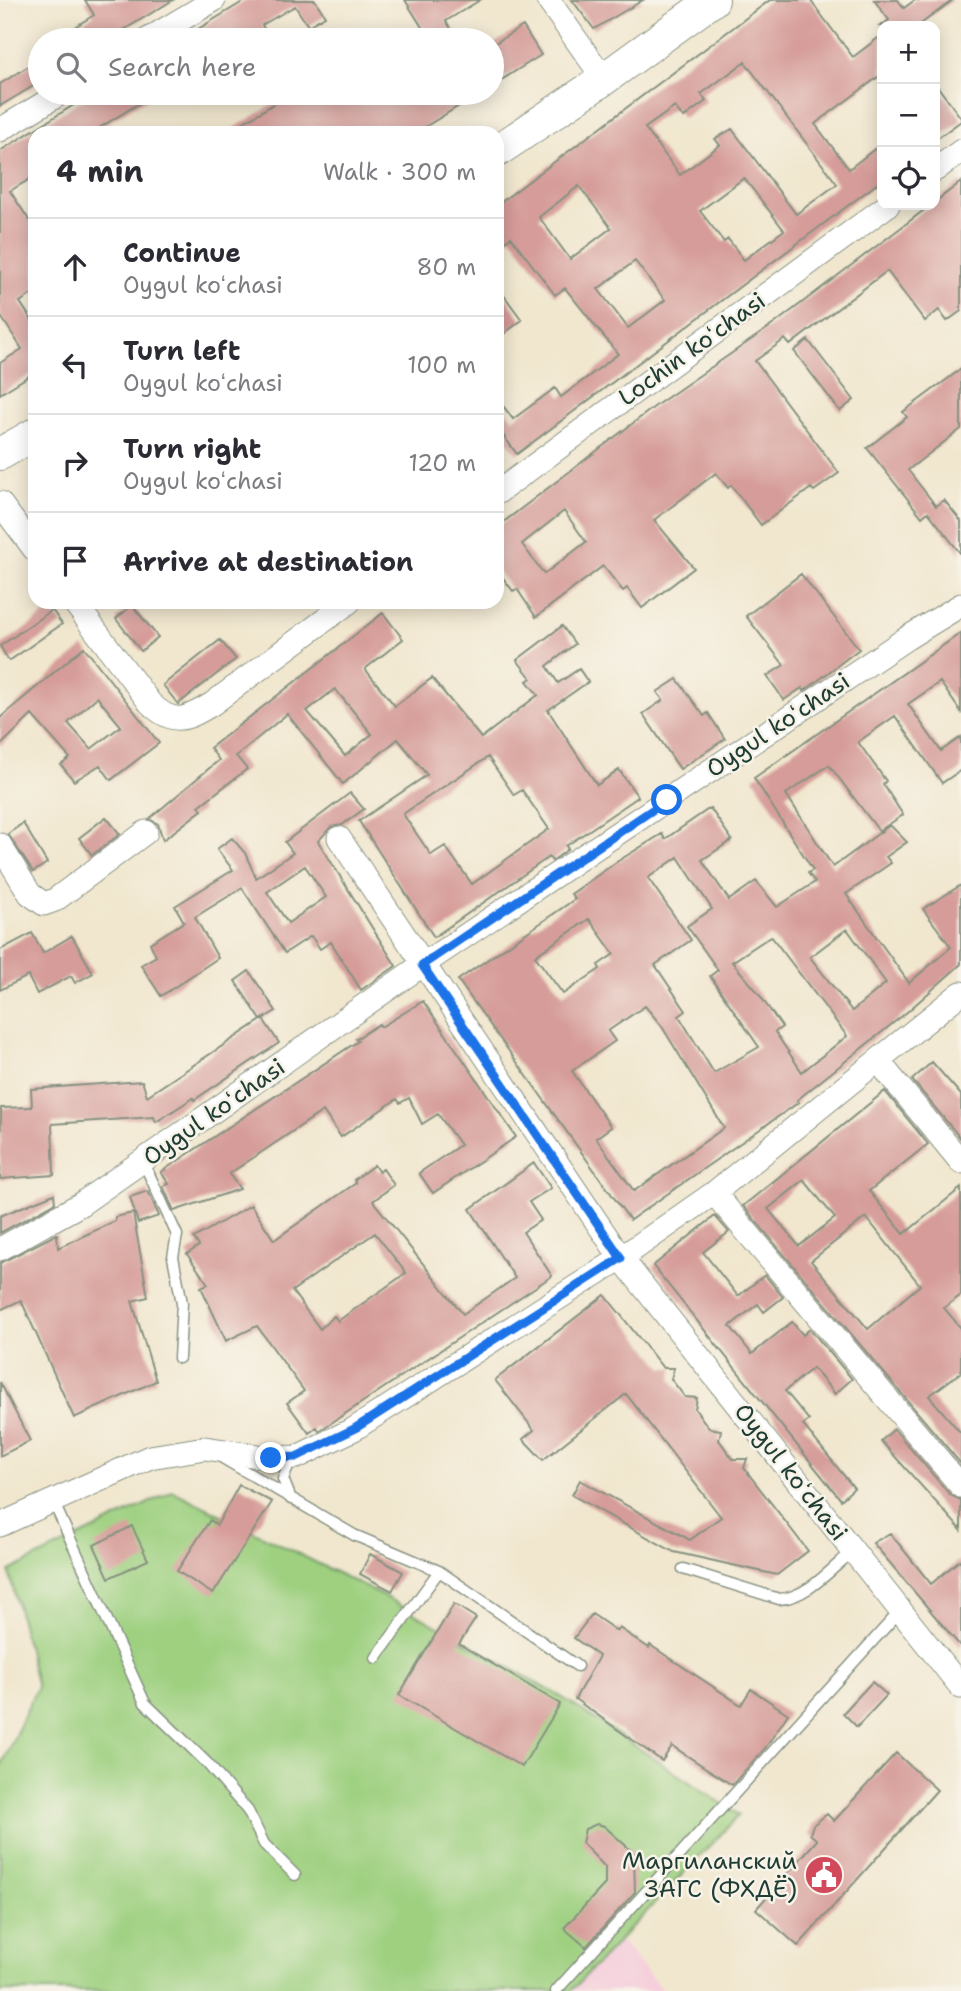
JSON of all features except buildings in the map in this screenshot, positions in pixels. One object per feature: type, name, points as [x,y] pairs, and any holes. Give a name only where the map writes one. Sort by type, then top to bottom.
[{"type":"street","points":[[167,28],[214,0]]},
{"type":"street","points":[[548,0],[604,79]]},
{"type":"street","points":[[504,145],[604,79],[713,0]]},
{"type":"street","points":[[0,130],[41,105]]},
{"type":"street","points":[[940,166],[961,151]]},
{"type":"street","name":"Lochin koʻchasi","points":[[504,488],[881,210]]},
{"type":"street","points":[[0,454],[28,438]]},
{"type":"street","points":[[0,503],[28,541]]},
{"type":"street","name":"Oygul koʻchasi","points":[[0,1249],[81,1204],[422,965],[961,605]]},
{"type":"street","points":[[79,609],[150,703],[173,719],[187,717],[212,704],[340,609]]},
{"type":"street","points":[[0,845],[30,894],[44,904],[55,900],[146,832]]},
{"type":"street","points":[[339,838],[422,965]]},
{"type":"street","name":"Oygul koʻchasi","points":[[422,965],[621,1258],[961,1687]]},
{"type":"street","points":[[0,1525],[150,1457],[205,1448],[271,1458],[296,1457],[354,1429],[621,1258],[714,1193],[961,993]]},
{"type":"street","points":[[879,1062],[961,1161]]},
{"type":"street","points":[[714,1193],[961,1486]]},
{"type":"lane","points":[[143,1161],[177,1235],[173,1256],[182,1303],[180,1358]]},
{"type":"lane","points":[[205,1448],[292,1501],[355,1535],[439,1571],[577,1666]]},
{"type":"lane","points":[[292,1501],[283,1479],[288,1466],[296,1457]]},
{"type":"lane","points":[[53,1501],[145,1703],[206,1762],[248,1811],[264,1844],[295,1875]]},
{"type":"lane","points":[[683,1569],[779,1599],[788,1599],[799,1595],[853,1551]]},
{"type":"lane","points":[[376,1658],[439,1571]]},
{"type":"lane","points":[[556,1991],[900,1611]]},
{"type":"shaded area","points":[[619,1939],[663,1991],[571,1991]]},
{"type":"green space","points":[[173,1491],[389,1599],[563,1698],[739,1815],[571,1991],[0,1991],[0,1769],[37,1687],[9,1571]]},
{"type":"place","name":"Маргиланский ЗАГС (ФХДЁ)","points":[[824,1875]]},
{"type":"route","points":[[271,1458],[296,1457],[316,1450],[354,1429],[621,1258],[422,965],[667,800]]}]
